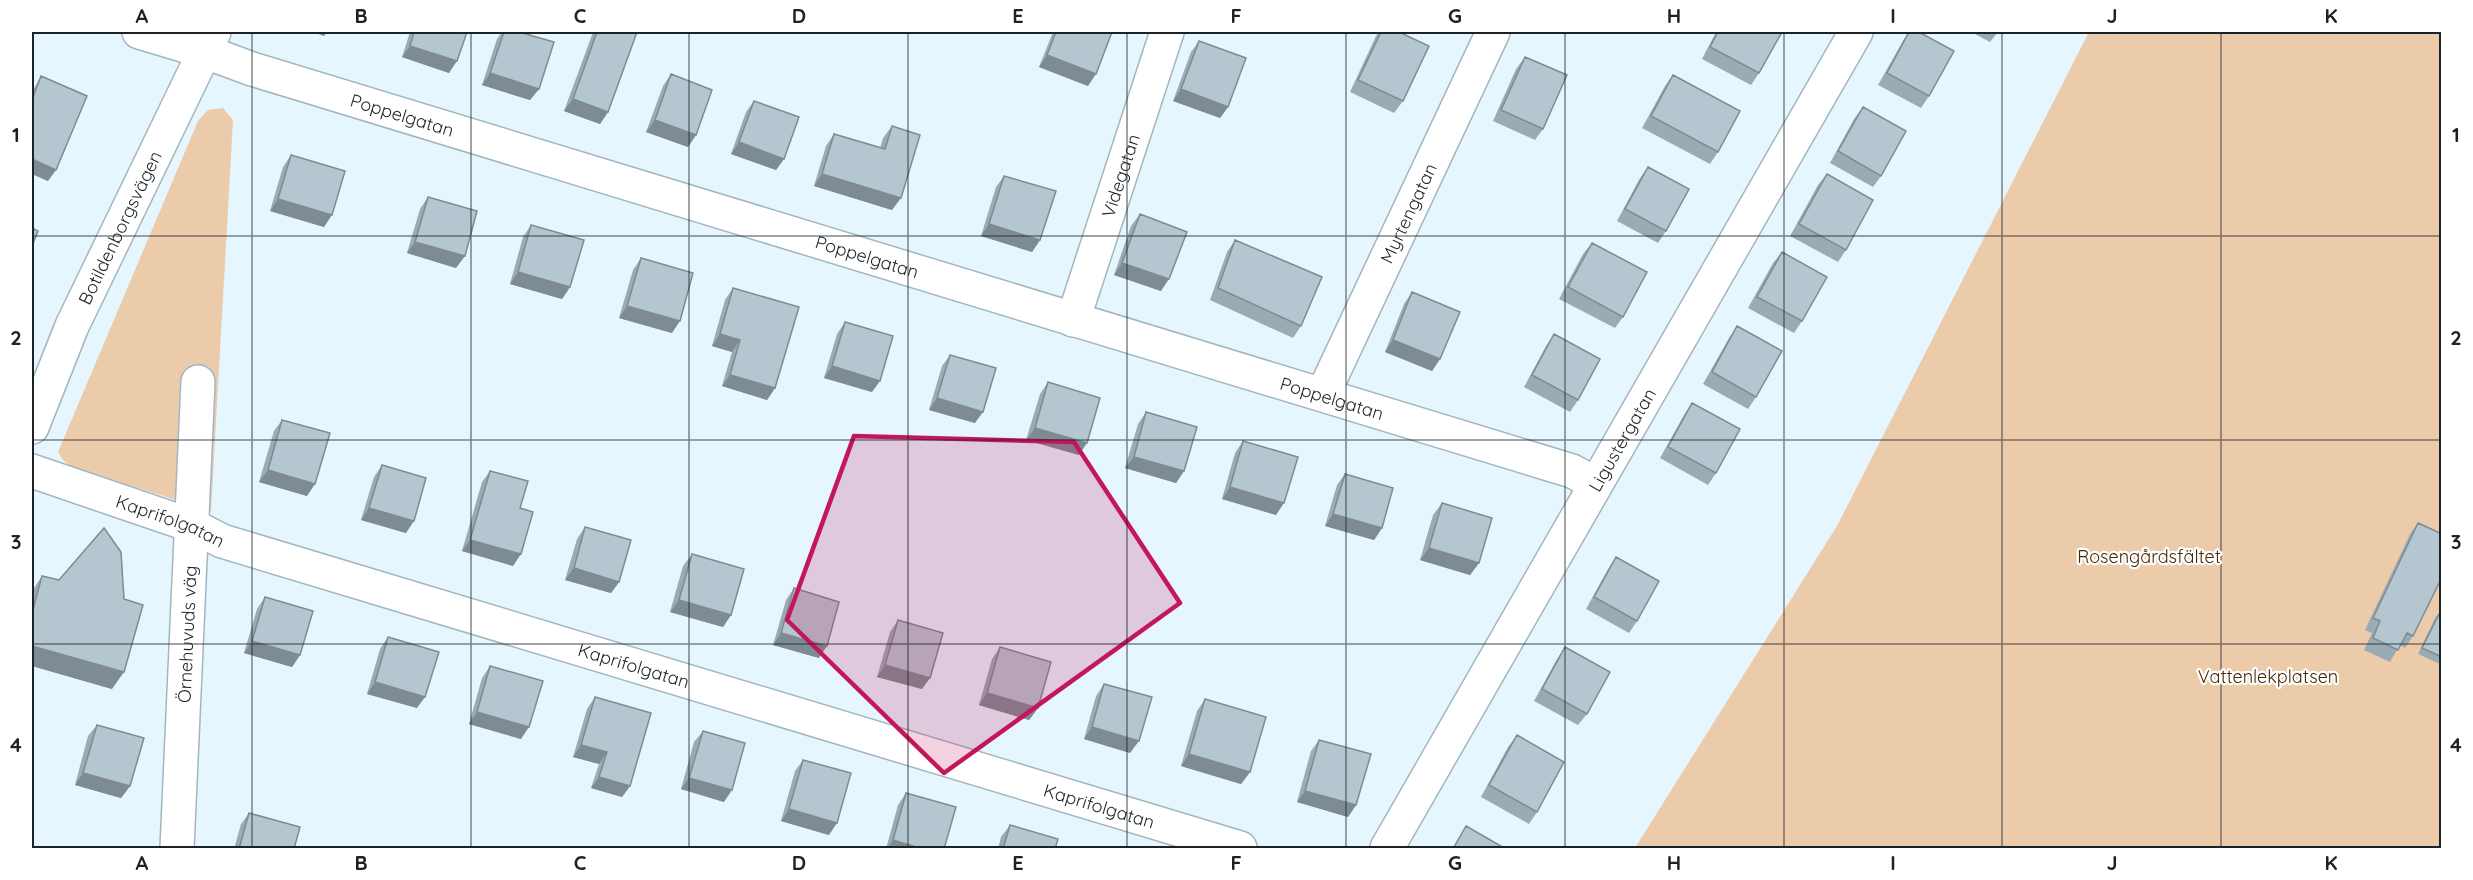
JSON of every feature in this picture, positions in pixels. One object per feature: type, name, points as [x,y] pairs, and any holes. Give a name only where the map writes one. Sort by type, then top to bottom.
[{"type":"street","name":"Poppelgatan","points":[[138,32],[210,42],[252,69],[1323,394],[1572,471],[1596,484]]},
{"type":"street","name":"Videgatan","points":[[1073,320],[1167,32]]},
{"type":"street","name":"Myrtengatan","points":[[1323,394],[1493,32]]},
{"type":"street","name":"Ligustergatan","points":[[1387,849],[1856,32]]},
{"type":"street","name":"Botildenborgsvägen","points":[[32,427],[72,326],[210,42]]},
{"type":"street","name":"Örnehuvuds väg","points":[[177,849],[198,382]]},
{"type":"street","name":"Kaprifolgatan","points":[[32,471],[193,526],[222,541],[1240,849]]},
{"type":"highlighted area","points":[[854,436],[1074,442],[1180,603],[944,773],[787,620]]},
{"type":"green space","name":"Rosengårdsfältet","points":[[2089,32],[2441,32],[2441,848],[1635,848],[1837,526]]},
{"type":"green space","points":[[223,108],[233,120],[211,511],[71,467],[58,452],[198,121],[208,110]]},
{"type":"building","points":[[414,32],[467,32],[457,61],[410,46]]},
{"type":"building","points":[[504,32],[519,32],[554,42],[539,89],[490,73]]},
{"type":"building","points":[[597,32],[637,32],[608,112],[573,99]]},
{"type":"building","points":[[1056,32],[1112,32],[1096,74],[1047,55]]},
{"type":"building","points":[[1381,32],[1399,32],[1429,46],[1403,101],[1358,80]]},
{"type":"building","points":[[1718,32],[1782,32],[1759,73],[1710,47]]},
{"type":"building","points":[[1909,32],[1919,32],[1954,51],[1929,96],[1887,73]]},
{"type":"building","points":[[1199,41],[1246,58],[1228,107],[1181,89]]},
{"type":"building","points":[[1525,57],[1567,75],[1543,129],[1501,110]]},
{"type":"building","points":[[671,74],[712,90],[696,135],[655,120]]},
{"type":"building","points":[[1673,75],[1740,111],[1718,152],[1651,116]]},
{"type":"building","points":[[41,76],[87,96],[56,170],[32,159],[32,100]]},
{"type":"building","points":[[754,101],[799,117],[784,159],[739,142]]},
{"type":"building","points":[[1863,107],[1906,131],[1881,176],[1838,151]]},
{"type":"building","points":[[892,126],[920,135],[901,198],[822,174],[834,134],[885,149]]},
{"type":"building","points":[[291,155],[345,171],[332,215],[278,199]]},
{"type":"building","points":[[1648,167],[1689,189],[1666,231],[1625,209]]},
{"type":"building","points":[[1827,174],[1873,200],[1846,250],[1799,224]]},
{"type":"building","points":[[1004,176],[1056,191],[1040,240],[989,224]]},
{"type":"building","points":[[428,197],[477,211],[465,256],[415,242]]},
{"type":"building","points":[[1140,214],[1187,232],[1169,279],[1122,263]]},
{"type":"building","points":[[531,225],[584,240],[570,287],[518,272]]},
{"type":"building","points":[[32,228],[38,231],[32,246]]},
{"type":"building","points":[[1235,240],[1322,277],[1301,326],[1218,288]]},
{"type":"building","points":[[1592,243],[1647,272],[1623,317],[1568,287]]},
{"type":"building","points":[[1782,252],[1827,277],[1802,321],[1757,297]]},
{"type":"building","points":[[641,258],[693,273],[680,321],[627,306]]},
{"type":"building","points":[[733,288],[799,307],[775,388],[730,375],[740,340],[720,334]]},
{"type":"building","points":[[1412,292],[1460,312],[1440,359],[1393,340]]},
{"type":"building","points":[[845,322],[893,336],[880,381],[832,366]]},
{"type":"building","points":[[1737,326],[1782,351],[1756,397],[1712,372]]},
{"type":"building","points":[[1554,334],[1600,359],[1578,400],[1532,375]]},
{"type":"building","points":[[950,355],[996,368],[983,412],[937,398]]},
{"type":"building","points":[[1048,382],[1100,398],[1087,443],[1035,428]]},
{"type":"building","points":[[1692,403],[1740,429],[1716,473],[1668,447]]},
{"type":"building","points":[[1146,412],[1197,427],[1184,471],[1134,457]]},
{"type":"building","points":[[282,420],[330,433],[315,484],[268,470]]},
{"type":"building","points":[[1243,441],[1298,457],[1284,503],[1230,487]]},
{"type":"building","points":[[382,465],[426,478],[414,521],[369,508]]},
{"type":"building","points":[[490,471],[528,481],[520,508],[533,512],[521,554],[470,540]]},
{"type":"building","points":[[1345,474],[1393,488],[1382,528],[1333,514]]},
{"type":"building","points":[[1442,503],[1492,518],[1479,563],[1429,548]]},
{"type":"building","points":[[2418,523],[2442,534],[2442,577],[2413,636],[2407,633],[2398,650],[2373,638],[2380,621],[2373,618]]},
{"type":"building","points":[[585,527],[631,540],[619,582],[574,568]]},
{"type":"building","points":[[104,528],[121,552],[124,599],[143,605],[124,672],[32,646],[32,613],[42,576],[59,580]]},
{"type":"building","points":[[692,554],[744,569],[731,615],[679,600]]},
{"type":"building","points":[[1616,557],[1659,581],[1637,621],[1594,597]]},
{"type":"building","points":[[794,588],[839,602],[827,646],[781,633]]},
{"type":"building","points":[[265,597],[313,611],[300,655],[252,641]]},
{"type":"building","points":[[2440,612],[2442,613],[2442,657],[2422,648]]},
{"type":"building","points":[[898,620],[943,633],[930,678],[885,665]]},
{"type":"building","points":[[388,637],[439,652],[425,697],[375,682]]},
{"type":"building","points":[[1000,647],[1051,662],[1038,708],[987,693]]},
{"type":"building","points":[[1565,647],[1610,672],[1587,714],[1542,689]]},
{"type":"building","points":[[490,666],[543,681],[529,727],[477,712]]},
{"type":"building","points":[[1104,684],[1152,697],[1139,741],[1092,727]]},
{"type":"building","points":[[595,697],[651,713],[630,786],[599,777],[607,752],[581,745]]},
{"type":"building","points":[[1205,699],[1266,717],[1250,772],[1189,754]]},
{"type":"building","points":[[97,725],[144,738],[130,786],[83,773]]},
{"type":"building","points":[[703,731],[745,743],[732,790],[689,778]]},
{"type":"building","points":[[1517,735],[1564,762],[1537,812],[1489,785]]},
{"type":"building","points":[[1319,740],[1371,754],[1356,805],[1305,791]]},
{"type":"building","points":[[803,760],[851,773],[837,823],[789,809]]},
{"type":"building","points":[[906,793],[956,807],[944,849],[923,849],[893,840]]},
{"type":"building","points":[[249,813],[300,827],[294,849],[239,849]]},
{"type":"building","points":[[1010,825],[1058,839],[1055,849],[1003,849]]},
{"type":"building","points":[[1466,826],[1506,849],[1453,849]]},
{"type":"park label","name":"Vattenlekplatsen","points":[[2268,676]]}]
